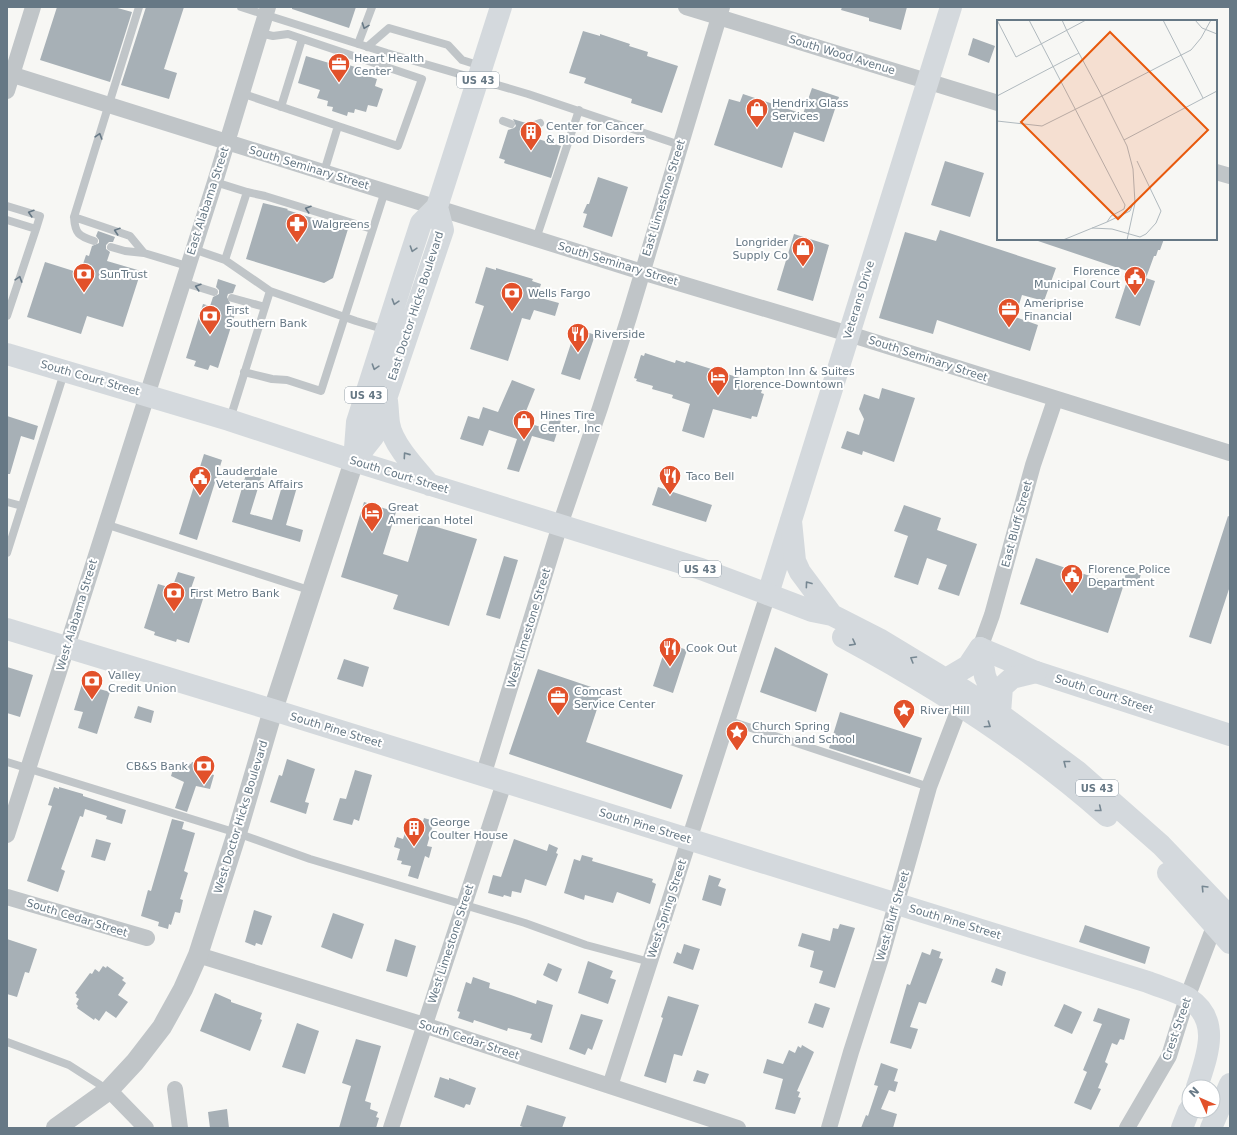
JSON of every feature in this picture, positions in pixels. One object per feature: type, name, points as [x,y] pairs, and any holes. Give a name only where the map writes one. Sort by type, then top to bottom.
[{"type":"main road","name":"East Doctor Hicks Boulevard","points":[[354,461],[357,422],[421,223],[437,207],[501,7]]},
{"type":"main road","name":"Veterans Drive","points":[[768,594],[951,7]]},
{"type":"main road","name":"East Doctor Hicks Boulevard","points":[[354,461],[373,437],[443,230],[437,207]]},
{"type":"main road","name":"South Court Street","points":[[7,354],[229,420],[430,485],[701,569],[822,613]]},
{"type":"main road","name":"US 43","points":[[387,396],[389,424],[393,435],[415,467],[430,485]]},
{"type":"main road","points":[[790,521],[795,561],[822,613]]},
{"type":"main road","name":"US 43","points":[[822,613],[878,639],[946,679],[1000,714],[1071,766],[1126,812],[1178,862],[1222,921],[1230,943]]},
{"type":"main road","name":"US 43","points":[[822,613],[826,628],[878,656],[960,706],[1013,741],[1104,814],[1145,850],[1183,888],[1222,921]]},
{"type":"main road","name":"South Pine Street","points":[[7,629],[1117,972],[1187,998],[1204,1011],[1210,1032],[1208,1050],[1199,1079]]},
{"type":"main road","name":"South Court Street","points":[[980,648],[1036,672],[1230,735]]},
{"type":"main road","points":[[946,679],[968,666],[980,648]]},
{"type":"main road","points":[[980,648],[984,676],[1000,714]]},
{"type":"main road","points":[[1000,714],[1002,687],[1012,678],[1036,672]]},
{"type":"main road","points":[[1211,1128],[1230,1084]]},
{"type":"main road","points":[[1225,1128],[1230,1118]]},
{"type":"street","points":[[7,91],[10,74],[33,7]]},
{"type":"street","name":"South Wood Avenue","points":[[686,7],[720,12],[928,82],[997,103]]},
{"type":"street","name":"East Alabama Street","points":[[146,395],[227,142],[266,11]]},
{"type":"street","name":"East Limestone Street","points":[[560,525],[600,408],[720,12]]},
{"type":"street","name":"South Seminary Street","points":[[10,74],[642,272],[849,334],[1054,400],[1230,453]]},
{"type":"street","points":[[1217,172],[1230,176]]},
{"type":"street","name":"West Alabama Street","points":[[7,834],[146,395]]},
{"type":"street","name":"East Bluff Street","points":[[980,648],[992,615],[1033,465],[1054,400]]},
{"type":"street","name":"West Doctor Hicks Boulevard","points":[[56,1128],[108,1090],[135,1062],[162,1027],[183,989],[198,955],[237,833],[273,710],[354,461]]},
{"type":"street","name":"West Limestone Street","points":[[483,776],[560,525]]},
{"type":"street","name":"West Spring Street","points":[[610,1086],[768,594]]},
{"type":"street","name":"West Bluff Street","points":[[829,1128],[896,904],[929,787],[960,706]]},
{"type":"street","name":"West Limestone Street","points":[[391,1128],[504,783]]},
{"type":"street","name":"South Cedar Street","points":[[7,897],[147,938]]},
{"type":"street","name":"Crest Street","points":[[1127,1128],[1170,1056],[1187,998],[1222,921]]},
{"type":"street","name":"South Cedar Street","points":[[198,955],[424,1025],[738,1128]]},
{"type":"street","points":[[175,1089],[180,1128]]},
{"type":"street","points":[[108,1090],[146,1128]]},
{"type":"lane","points":[[94,241],[81,236],[74,228],[74,217],[139,7]]},
{"type":"lane","points":[[241,7],[266,11],[362,46],[480,73],[579,110],[680,145]]},
{"type":"lane","points":[[362,46],[372,7]]},
{"type":"lane","points":[[362,46],[389,28],[448,45],[462,60],[480,73]]},
{"type":"lane","points":[[241,94],[398,146],[422,79],[288,34],[272,36],[260,33]]},
{"type":"lane","points":[[281,107],[302,39]]},
{"type":"lane","points":[[536,239],[579,110]]},
{"type":"lane","points":[[527,128],[540,123]]},
{"type":"lane","points":[[324,172],[338,126]]},
{"type":"lane","points":[[214,182],[372,229]]},
{"type":"lane","points":[[244,372],[272,379],[288,380],[321,392],[385,191]]},
{"type":"lane","points":[[225,260],[246,192]]},
{"type":"lane","points":[[7,206],[40,216],[7,316]]},
{"type":"lane","points":[[74,217],[130,236],[144,253]]},
{"type":"lane","points":[[7,220],[36,229]]},
{"type":"lane","points":[[111,247],[125,251],[144,253],[187,266]]},
{"type":"lane","points":[[192,249],[225,260],[270,291],[344,317],[387,330]]},
{"type":"lane","points":[[182,282],[214,292]]},
{"type":"lane","points":[[229,420],[270,291]]},
{"type":"lane","points":[[232,298],[264,307]]},
{"type":"lane","points":[[7,553],[65,371]]},
{"type":"lane","points":[[7,502],[22,506]]},
{"type":"lane","points":[[105,524],[312,591]]},
{"type":"lane","points":[[727,720],[929,787]]},
{"type":"lane","points":[[7,762],[237,833],[310,859],[524,923],[586,945],[650,962]]},
{"type":"lane","points":[[7,1042],[69,1065],[108,1090]]},
{"type":"building","points":[[57,7],[114,7],[132,12],[110,82],[40,60]]},
{"type":"building","points":[[146,7],[184,7],[164,69],[177,73],[169,99],[121,85]]},
{"type":"building","points":[[292,7],[356,7],[349,28],[292,9]]},
{"type":"building","points":[[842,7],[907,7],[901,30],[869,21],[869,18],[841,10]]},
{"type":"building","points":[[583,31],[600,36],[600,34],[630,44],[629,46],[648,52],[647,56],[678,66],[662,113],[631,103],[632,99],[584,83],[586,78],[569,73]]},
{"type":"building","points":[[973,38],[995,46],[989,63],[968,55]]},
{"type":"building","name":"Heart Health Center","points":[[306,56],[339,66],[340,62],[367,71],[365,75],[377,79],[375,86],[383,89],[377,107],[368,105],[366,112],[355,109],[354,113],[348,112],[347,116],[332,111],[333,107],[327,106],[328,101],[317,98],[320,90],[298,83]]},
{"type":"building","name":"Hendrix Glass Services","points":[[812,88],[839,97],[824,142],[794,132],[782,168],[714,145],[729,99],[740,102],[743,94],[803,114]]},
{"type":"building","name":"Center for Cancer & Blood Disorders","points":[[513,119],[526,123],[522,128],[525,135],[561,146],[551,178],[504,163],[505,160],[499,158],[508,130],[516,126]]},
{"type":"building","points":[[945,161],[984,173],[970,217],[931,205]]},
{"type":"building","points":[[598,177],[628,187],[612,237],[583,227],[587,214],[583,213],[587,204],[589,204]]},
{"type":"building","name":"Walgreens","points":[[263,203],[288,209],[287,210],[348,229],[333,278],[324,283],[246,259]]},
{"type":"building","points":[[940,230],[1056,268],[1044,301],[1022,295],[1015,317],[1038,325],[1030,351],[937,320],[933,334],[879,318],[905,232],[936,241]]},
{"type":"building","name":"SunTrust","points":[[98,231],[115,237],[113,242],[109,242],[106,245],[106,249],[110,252],[107,261],[141,271],[123,327],[87,316],[81,334],[27,317],[45,262],[80,273],[86,255],[89,256],[92,246],[99,243],[96,236]]},
{"type":"building","name":"Longrider Supply Co","points":[[794,234],[829,245],[813,301],[777,290]]},
{"type":"building","points":[[1164,240],[1160,250],[1158,250],[1156,256],[1154,256],[1146,278],[1155,281],[1140,326],[1115,318],[1130,272],[1038,241]]},
{"type":"building","name":"Wells Fargo","points":[[486,267],[496,270],[496,268],[533,279],[532,281],[541,284],[537,297],[559,303],[555,316],[534,310],[530,320],[522,318],[508,361],[470,349],[484,306],[475,303]]},
{"type":"building","name":"First Southern Bank","points":[[218,279],[236,285],[233,293],[228,294],[227,297],[230,303],[227,311],[235,314],[218,368],[210,365],[208,370],[194,366],[196,361],[186,358],[203,304],[210,306],[213,297],[219,294],[219,290],[216,287]]},
{"type":"building","name":"Riverside","points":[[576,328],[595,335],[580,380],[561,374]]},
{"type":"building","name":"Hampton Inn & Suites Florence-Downtown","points":[[645,353],[675,363],[676,360],[685,363],[686,361],[740,378],[748,382],[748,385],[762,390],[761,393],[764,394],[757,417],[752,416],[751,419],[713,409],[704,438],[682,431],[690,404],[672,398],[673,395],[652,389],[653,386],[636,381],[637,379],[634,378],[641,355],[644,356]]},
{"type":"building","points":[[512,380],[535,389],[522,421],[547,429],[552,413],[562,417],[554,442],[532,436],[519,472],[507,469],[517,439],[489,430],[483,446],[460,439],[468,416],[479,419],[483,407],[498,412]]},
{"type":"building","points":[[882,388],[915,398],[894,462],[863,451],[862,455],[841,448],[847,431],[859,435],[864,419],[859,409],[864,394],[879,399]]},
{"type":"building","points":[[7,416],[38,426],[34,440],[21,436],[10,474],[7,474]]},
{"type":"building","name":"Lauderdale Veterans Affairs","points":[[204,454],[222,460],[197,540],[179,534]]},
{"type":"building","points":[[247,471],[262,475],[250,514],[272,520],[283,483],[297,487],[286,525],[303,530],[300,542],[232,522]]},
{"type":"building","name":"Taco Bell","points":[[658,487],[712,505],[706,522],[652,505]]},
{"type":"building","points":[[364,502],[396,512],[383,554],[408,562],[420,522],[477,539],[449,626],[393,609],[398,595],[341,577]]},
{"type":"building","points":[[904,505],[941,518],[937,530],[977,544],[959,596],[938,589],[947,565],[927,558],[918,585],[894,577],[908,536],[894,531]]},
{"type":"building","points":[[1228,516],[1230,517],[1230,586],[1211,644],[1189,637]]},
{"type":"building","points":[[504,556],[518,560],[500,619],[486,615]]},
{"type":"building","name":"Florence Police Department","points":[[1036,558],[1123,587],[1108,633],[1020,604]]},
{"type":"building","points":[[1127,570],[1141,574],[1138,584],[1124,580]]},
{"type":"building","name":"First Metro Bank","points":[[178,572],[195,577],[189,594],[203,599],[189,643],[177,639],[176,642],[154,635],[155,632],[144,628],[158,584],[172,588]]},
{"type":"building","name":"Cook Out","points":[[667,643],[687,650],[673,693],[653,686]]},
{"type":"building","points":[[775,647],[828,674],[816,712],[760,692]]},
{"type":"building","points":[[344,659],[369,667],[363,687],[337,679]]},
{"type":"building","points":[[7,667],[33,675],[20,717],[7,713]]},
{"type":"building","name":"Comcast Service Center","points":[[538,669],[603,691],[586,742],[683,775],[671,809],[509,754]]},
{"type":"building","name":"Valley Credit Union","points":[[82,684],[110,692],[97,734],[78,728],[83,712],[74,710]]},
{"type":"building","points":[[138,706],[154,711],[151,723],[134,718]]},
{"type":"building","points":[[840,712],[922,738],[910,774],[829,748]]},
{"type":"building","points":[[287,759],[315,769],[305,802],[309,803],[306,814],[270,802],[279,775],[282,776]]},
{"type":"building","name":"CB&S Bank","points":[[184,762],[191,764],[192,762],[202,765],[201,767],[208,769],[207,773],[214,775],[210,789],[196,786],[187,812],[175,808],[184,782],[171,776],[175,763],[183,766]]},
{"type":"building","points":[[355,770],[372,775],[359,821],[354,819],[352,825],[333,820],[340,798],[346,799]]},
{"type":"building","points":[[54,787],[83,794],[83,796],[126,810],[122,824],[106,819],[107,816],[85,809],[83,817],[80,816],[61,869],[65,871],[58,892],[27,881],[52,806],[48,805]]},
{"type":"building","name":"George Coulter House","points":[[424,818],[434,821],[427,846],[432,847],[429,858],[425,856],[418,879],[408,876],[411,866],[401,864],[402,861],[397,860],[400,849],[394,847],[397,837],[403,839],[407,827],[420,831]]},
{"type":"building","points":[[172,819],[184,822],[182,829],[195,833],[184,871],[188,873],[180,899],[183,900],[180,913],[175,912],[171,925],[169,924],[168,929],[158,926],[159,922],[141,916],[148,890],[151,891]]},
{"type":"building","points":[[96,839],[111,843],[105,861],[91,857]]},
{"type":"building","points":[[514,839],[547,851],[549,844],[558,848],[556,853],[558,854],[546,886],[525,879],[521,893],[512,891],[511,897],[504,895],[503,897],[488,893],[493,875],[501,877]]},
{"type":"building","points":[[582,855],[593,858],[592,861],[653,879],[652,882],[656,884],[650,904],[617,892],[613,903],[585,895],[584,900],[564,893],[574,859],[580,861]]},
{"type":"building","points":[[709,875],[721,879],[718,886],[726,889],[721,906],[702,900]]},
{"type":"building","points":[[254,910],[272,916],[262,945],[256,943],[255,946],[245,942]]},
{"type":"building","points":[[333,913],[364,924],[352,959],[321,947]]},
{"type":"building","points":[[840,924],[855,928],[835,988],[819,983],[823,971],[810,967],[814,951],[798,946],[802,933],[830,941],[833,928],[838,929]]},
{"type":"building","points":[[1085,925],[1150,947],[1145,964],[1079,942]]},
{"type":"building","points":[[7,939],[37,949],[29,973],[25,972],[17,997],[7,994]]},
{"type":"building","points":[[395,939],[416,946],[407,977],[386,971]]},
{"type":"building","points":[[684,944],[700,949],[693,970],[673,963],[677,952],[681,954]]},
{"type":"building","points":[[932,949],[941,952],[939,958],[943,959],[926,1004],[919,1002],[910,1027],[918,1029],[911,1049],[890,1043],[907,984],[910,985],[922,952],[930,955]]},
{"type":"building","points":[[588,961],[613,971],[610,978],[616,980],[608,1004],[578,993]]},
{"type":"building","points":[[548,963],[562,969],[557,982],[543,975]]},
{"type":"building","points":[[103,966],[106,968],[107,966],[124,978],[122,980],[126,983],[118,995],[128,1002],[116,1018],[106,1011],[99,1021],[95,1018],[94,1020],[77,1008],[78,1006],[76,1004],[79,999],[76,997],[77,995],[75,993],[90,973],[92,974],[95,969],[99,972]]},
{"type":"building","points":[[996,968],[1006,972],[1002,986],[991,982]]},
{"type":"building","points":[[473,977],[490,983],[489,988],[536,1004],[537,1000],[553,1005],[542,1043],[530,1039],[532,1034],[508,1028],[507,1031],[474,1020],[473,1023],[458,1018],[460,1012],[457,1011],[466,982],[471,984]]},
{"type":"building","points":[[215,993],[231,1000],[231,1002],[262,1013],[260,1019],[262,1020],[250,1051],[200,1031]]},
{"type":"building","points":[[668,996],[699,1005],[682,1056],[674,1054],[666,1083],[644,1076],[663,1018],[661,1017]]},
{"type":"building","points":[[815,1003],[830,1008],[823,1028],[808,1023]]},
{"type":"building","points":[[1064,1004],[1082,1012],[1072,1034],[1054,1026]]},
{"type":"building","points":[[1098,1008],[1130,1019],[1124,1040],[1120,1039],[1117,1045],[1112,1043],[1105,1062],[1108,1064],[1098,1088],[1101,1089],[1091,1110],[1074,1103],[1087,1072],[1083,1070],[1102,1024],[1093,1021]]},
{"type":"building","points":[[581,1014],[603,1020],[592,1050],[588,1048],[585,1055],[569,1049]]},
{"type":"building","points":[[297,1023],[319,1031],[305,1074],[282,1067]]},
{"type":"building","points":[[356,1039],[381,1046],[365,1101],[371,1103],[370,1109],[378,1112],[376,1117],[379,1118],[376,1128],[339,1128],[351,1086],[342,1083]]},
{"type":"building","points":[[802,1045],[814,1052],[797,1091],[800,1092],[798,1097],[801,1098],[795,1114],[775,1109],[783,1079],[763,1073],[767,1059],[783,1064],[789,1050],[795,1053],[798,1046],[801,1048]]},
{"type":"building","points":[[881,1063],[898,1069],[894,1081],[898,1082],[895,1092],[889,1090],[881,1109],[897,1114],[893,1128],[861,1128],[866,1115],[868,1116],[878,1086],[874,1085]]},
{"type":"building","points":[[697,1070],[709,1074],[705,1084],[693,1081]]},
{"type":"building","points":[[440,1077],[449,1080],[449,1078],[476,1088],[470,1105],[466,1104],[464,1108],[434,1097]]},
{"type":"building","points":[[527,1105],[566,1117],[562,1128],[526,1128],[520,1126]]},
{"type":"building","points":[[227,1109],[229,1128],[210,1128],[208,1112]]},
{"type":"place","name":"Heart Health Center","points":[[339,84]]},
{"type":"place","name":"Hendrix Glass Services","points":[[757,128]]},
{"type":"place","name":"Center for Cancer & Blood Disorders","points":[[531,152]]},
{"type":"place","name":"Walgreens","points":[[297,244]]},
{"type":"place","name":"Longrider Supply Co","points":[[803,268]]},
{"type":"place","name":"SunTrust","points":[[84,294]]},
{"type":"place","name":"Florence Municipal Court","points":[[1135,296]]},
{"type":"place","name":"Wells Fargo","points":[[512,312]]},
{"type":"place","name":"Ameriprise Financial","points":[[1009,328]]},
{"type":"place","name":"First Southern Bank","points":[[210,336]]},
{"type":"place","name":"Riverside","points":[[578,354]]},
{"type":"place","name":"Hampton Inn & Suites Florence-Downtown","points":[[718,396]]},
{"type":"place","name":"Hines Tire Center, Inc","points":[[524,440]]},
{"type":"place","name":"Lauderdale Veterans Affairs","points":[[200,496]]},
{"type":"place","name":"Taco Bell","points":[[670,496]]},
{"type":"place","name":"Great American Hotel","points":[[372,532]]},
{"type":"place","name":"Florence Police Department","points":[[1072,594]]},
{"type":"place","name":"First Metro Bank","points":[[174,612]]},
{"type":"place","name":"Cook Out","points":[[670,668]]},
{"type":"place","name":"Valley Credit Union","points":[[92,700]]},
{"type":"place","name":"Comcast Service Center","points":[[558,716]]},
{"type":"place","name":"River Hill","points":[[904,730]]},
{"type":"place","name":"Church Spring Church and School","points":[[737,752]]},
{"type":"place","name":"CB&S Bank","points":[[204,786]]},
{"type":"place","name":"George Coulter House","points":[[414,848]]}]
